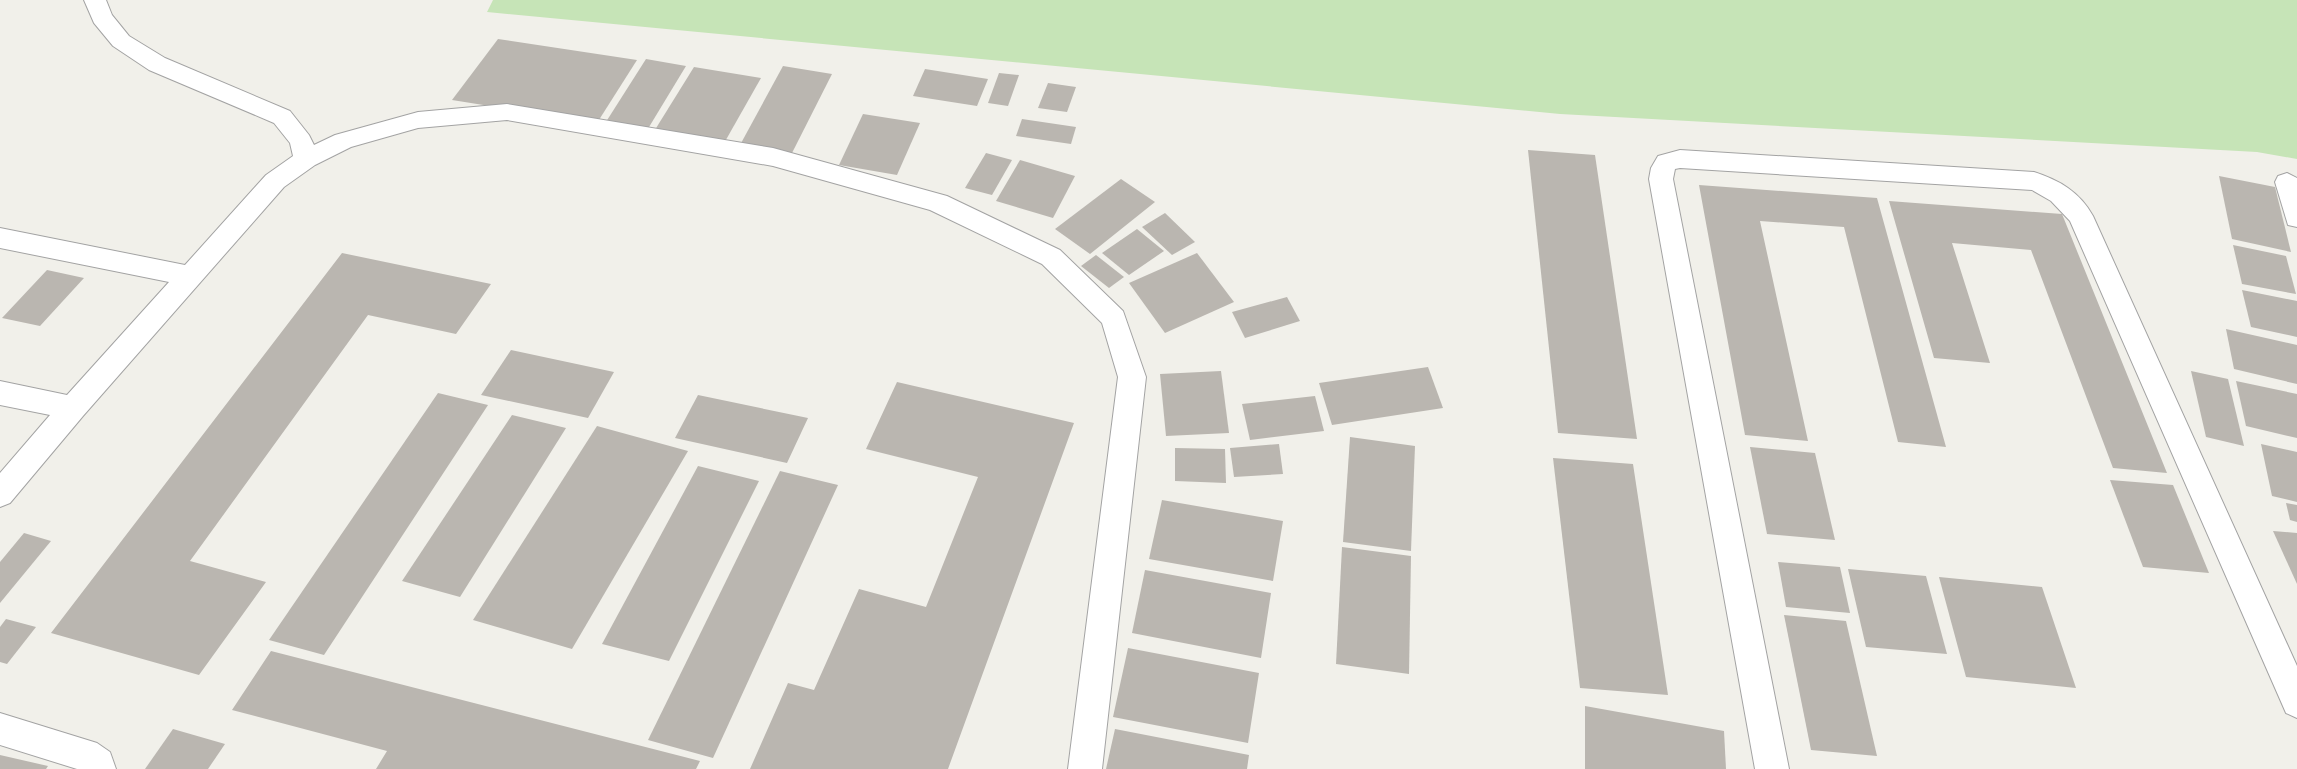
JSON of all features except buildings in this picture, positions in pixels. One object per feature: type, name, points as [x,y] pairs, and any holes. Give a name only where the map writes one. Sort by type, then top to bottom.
[{"type":"street","points":[[96,0],[102,18],[121,41],[157,64],[282,117],[301,141],[306,160]]},
{"type":"street","points":[[0,494],[73,408],[275,182],[306,160],[343,141],[418,120],[507,112],[773,158],[938,203],[1051,257],[1114,318],[1132,377],[1085,769]]},
{"type":"street","points":[[1772,769],[1661,179],[1663,168],[1667,162],[1680,159],[2034,181],[2050,186],[2065,197],[2080,216],[2297,702]]},
{"type":"street","points":[[2287,182],[2297,218]]},
{"type":"street","points":[[0,238],[190,276]]},
{"type":"street","points":[[0,393],[73,408]]},
{"type":"street","points":[[0,730],[85,755],[98,764],[99,769]]},
{"type":"green space","points":[[493,0],[2297,0],[2297,159],[2257,152],[1560,114],[487,12]]}]
